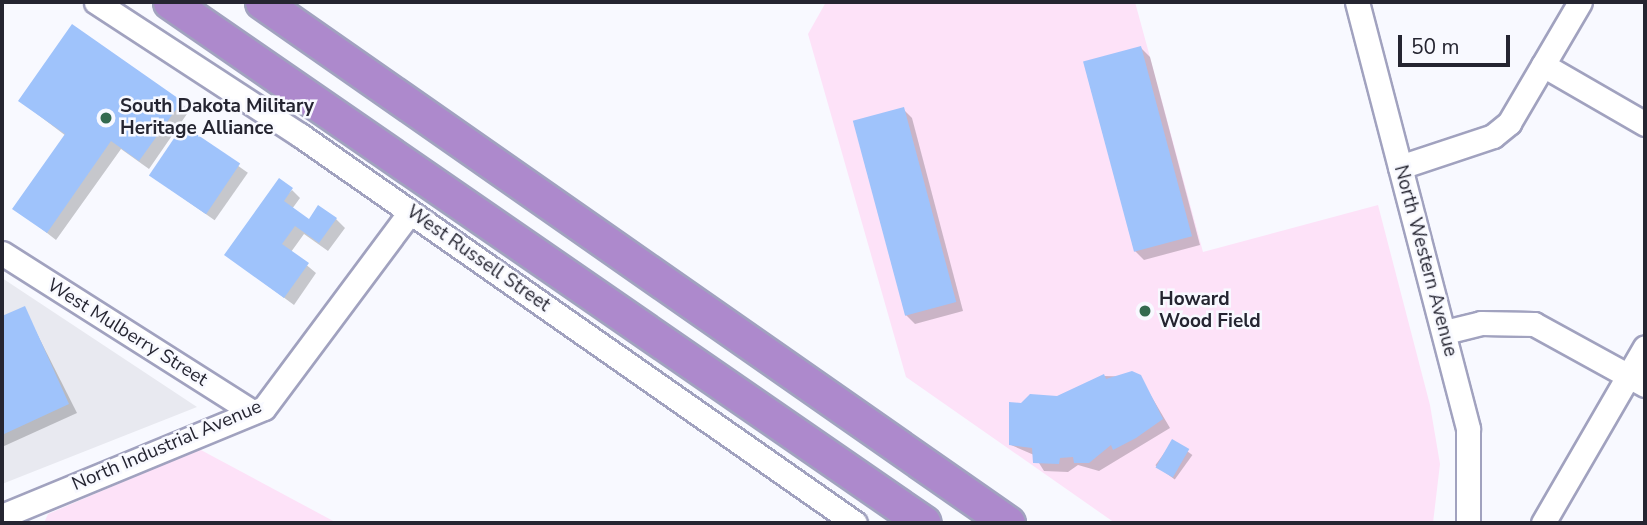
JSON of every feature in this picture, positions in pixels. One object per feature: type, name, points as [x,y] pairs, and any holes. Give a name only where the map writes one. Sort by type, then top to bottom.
[{"type":"highway","name":"West Russell Street","points":[[170,2],[924,523]]},
{"type":"highway","points":[[262,2],[1008,523]]},
{"type":"street","name":"West Russell Street","points":[[96,2],[410,212],[855,523]]},
{"type":"street","name":"North Western Avenue","points":[[1357,2],[1445,332],[1470,442],[1468,523]]},
{"type":"street","points":[[1400,167],[1493,136],[1509,123],[1580,2]]},
{"type":"street","points":[[1543,65],[1645,124]]},
{"type":"street","name":"North Industrial Avenue","points":[[2,516],[30,514],[253,412],[273,398],[410,212]]},
{"type":"street","name":"West Mulberry Street","points":[[2,253],[253,412]]},
{"type":"street","points":[[1445,332],[1481,323],[1534,324],[1637,381]]},
{"type":"street","points":[[1543,523],[1637,381],[1645,347]]},
{"type":"shaded area","name":"Howard Wood Field","points":[[826,2],[1135,2],[1203,252],[1378,205],[1430,405],[1440,464],[1433,523],[1115,523],[906,377],[808,34]]},
{"type":"shaded area","points":[[2,278],[197,407],[2,484]]},
{"type":"shaded area","points":[[199,449],[337,523],[44,523],[48,514]]},
{"type":"building","name":"South Dakota Military Heritage Alliance","points":[[72,24],[182,101],[139,161],[111,141],[47,233],[12,209],[65,134],[18,101]]},
{"type":"building","points":[[1141,46],[1192,236],[1134,252],[1083,62]]},
{"type":"building","points":[[904,107],[956,302],[905,316],[853,121]]},
{"type":"building","points":[[183,125],[240,164],[206,214],[149,176]]},
{"type":"building","points":[[279,178],[293,188],[284,201],[309,219],[318,205],[337,218],[319,243],[295,226],[282,244],[309,263],[284,298],[224,255]]},
{"type":"building","points":[[25,306],[69,404],[2,435],[2,316]]},
{"type":"building","points":[[1132,371],[1141,375],[1163,419],[1136,438],[1113,450],[1111,445],[1089,463],[1074,463],[1073,457],[1060,458],[1059,464],[1033,463],[1032,448],[1009,445],[1009,402],[1021,403],[1030,394],[1057,396],[1104,374],[1106,379]]},
{"type":"building","points":[[1172,439],[1189,449],[1173,478],[1156,468]]},
{"type":"place","name":"South Dakota Military Heritage Alliance","points":[[106,118]]},
{"type":"place","name":"Howard Wood Field","points":[[1145,311]]}]
